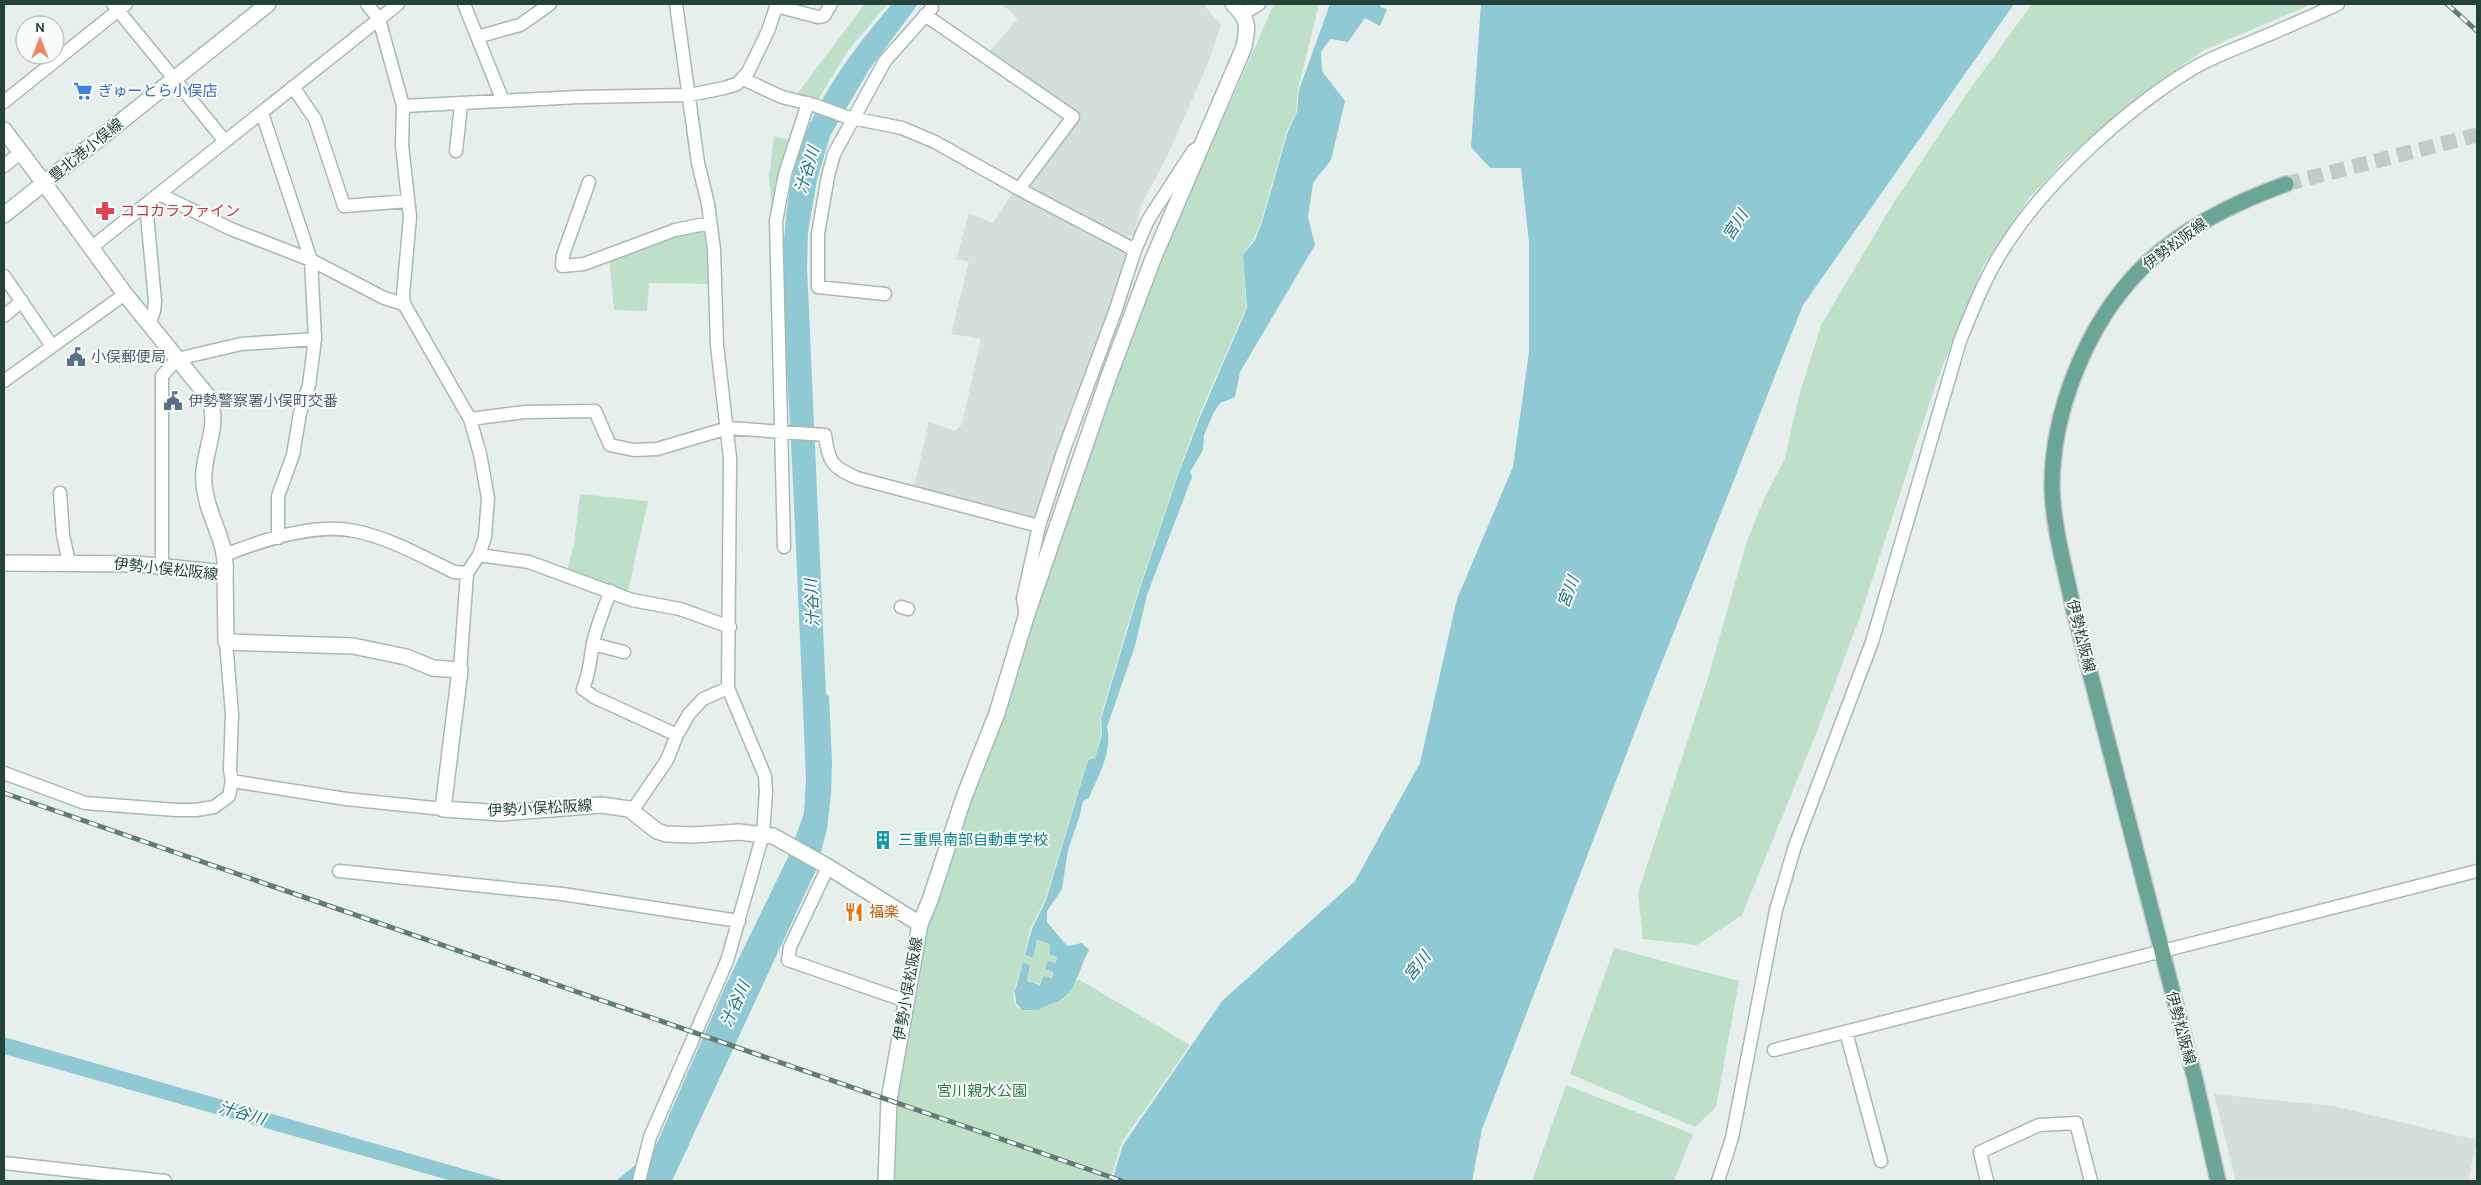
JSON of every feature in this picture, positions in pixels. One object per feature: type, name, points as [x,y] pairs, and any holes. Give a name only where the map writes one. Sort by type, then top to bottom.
[{"type":"main road","name":"豊北港小俣線","points":[[44,183],[268,4]]},
{"type":"main road","points":[[920,924],[930,900],[964,797],[998,713],[1026,617],[1143,286],[1244,47],[1247,28],[1238,9]]},
{"type":"main road","points":[[4,130],[125,294],[197,382],[212,408],[213,428],[206,458],[204,485],[225,555],[224,573]]},
{"type":"main road","points":[[4,215],[44,183]]},
{"type":"main road","name":"伊勢松阪線","points":[[2218,1181],[2195,1079],[2073,607],[2057,531],[2052,488],[2059,426],[2068,389],[2096,329],[2140,270],[2205,220],[2244,199],[2286,184]]},
{"type":"main road","name":"伊勢小俣松阪線","points":[[4,564],[137,564],[224,573],[226,642]]},
{"type":"main road","points":[[226,642],[353,646],[406,657],[433,668],[460,670],[443,809]]},
{"type":"main road","name":"伊勢小俣松阪線","points":[[443,809],[502,813],[601,805],[622,807],[632,811],[657,831],[666,834],[693,835],[739,832],[763,834],[785,842],[827,866],[920,924],[889,1100],[886,1181]]},
{"type":"street","points":[[367,4],[379,19],[403,106],[402,145],[410,217],[403,294],[404,304],[470,419],[480,454],[489,506],[485,537],[479,555],[466,573],[460,670]]},
{"type":"street","points":[[92,247],[160,194],[224,140],[262,113],[398,4]]},
{"type":"street","points":[[464,4],[503,101]]},
{"type":"street","points":[[477,37],[520,25],[550,4]]},
{"type":"street","points":[[639,1181],[644,1154],[727,961],[740,921],[753,863],[763,834],[766,791],[764,776],[728,688],[730,458],[728,428],[717,345],[714,250],[698,163],[676,4]]},
{"type":"street","points":[[403,106],[461,105],[579,96],[690,95],[724,88],[743,79],[752,65],[768,31],[777,5],[818,17],[824,16],[831,4]]},
{"type":"street","points":[[1238,9],[1259,4]]},
{"type":"street","points":[[1718,1181],[1732,1138],[1776,910],[1795,846],[1872,642],[1960,341],[1979,294],[1997,258],[2024,219],[2054,184],[2120,121],[2192,69],[2224,52],[2338,4]]},
{"type":"street","points":[[4,102],[119,6],[224,140]]},
{"type":"street","points":[[885,294],[818,287],[818,234],[828,176],[834,154],[850,117],[885,61],[929,12],[1073,117],[1019,190]]},
{"type":"street","points":[[743,79],[782,97],[850,117],[902,128],[935,142],[1019,190],[1135,250]]},
{"type":"street","points":[[293,87],[315,119],[344,206],[408,201]]},
{"type":"street","points":[[784,547],[776,221],[785,174],[811,104]]},
{"type":"street","points":[[456,151],[461,105]]},
{"type":"street","points":[[262,113],[311,260],[314,339],[310,385],[300,413],[293,455],[278,496],[278,538]]},
{"type":"street","points":[[1026,617],[1023,599],[1039,526],[1063,452],[1113,318],[1135,250],[1148,220],[1158,204],[1193,151],[1203,144]]},
{"type":"street","points":[[4,166],[20,153]]},
{"type":"street","points":[[589,182],[563,255],[562,266],[584,264],[675,230],[710,223]]},
{"type":"street","points":[[160,194],[231,229],[311,260],[384,298],[404,304]]},
{"type":"street","points":[[146,204],[154,301],[154,311],[149,325]]},
{"type":"street","points":[[4,276],[52,346]]},
{"type":"street","points":[[4,380],[125,294]]},
{"type":"street","points":[[4,316],[22,301]]},
{"type":"street","points":[[162,567],[162,376],[177,359],[241,344],[314,339]]},
{"type":"street","points":[[470,419],[525,412],[595,411],[610,446],[634,450],[657,449],[728,428],[824,435],[828,454],[835,468],[857,478],[1039,526]]},
{"type":"street","points":[[60,493],[63,535],[69,564]]},
{"type":"street","points":[[225,555],[278,538],[317,530],[356,531],[383,539],[454,572],[466,573]]},
{"type":"street","points":[[479,555],[529,562],[632,600],[680,610],[730,627]]},
{"type":"street","points":[[611,591],[593,644],[590,672],[582,689],[594,697],[677,735]]},
{"type":"street","points":[[4,773],[85,803],[176,810],[196,810],[214,807],[229,796],[232,781],[230,770],[232,714],[226,642]]},
{"type":"street","points":[[593,644],[624,652]]},
{"type":"street","points":[[632,811],[667,760],[677,735],[689,714],[703,699],[728,688]]},
{"type":"street","points":[[232,781],[346,799],[443,809]]},
{"type":"street","points":[[827,866],[790,947],[788,960],[906,1001]]},
{"type":"street","points":[[339,871],[562,894],[740,921]]},
{"type":"street","points":[[1774,1050],[2477,871]]},
{"type":"street","points":[[1846,1032],[1881,1161]]},
{"type":"street","points":[[1987,1181],[1980,1152],[2039,1125],[2076,1123],[2091,1181]]},
{"type":"street","points":[[4,1163],[165,1181]]},
{"type":"shaded area","points":[[1002,4],[1203,4],[1221,25],[1208,63],[1167,157],[1142,203],[1134,235],[1121,237],[1027,189],[1074,122],[988,53],[1018,19]]},
{"type":"shaded area","points":[[1014,191],[1129,250],[1111,313],[1036,520],[914,487],[929,422],[955,431],[962,424],[981,339],[951,334],[969,262],[956,259],[969,213],[993,223]]},
{"type":"shaded area","points":[[2214,1094],[2333,1106],[2477,1140],[2468,1181],[2236,1181]]},
{"type":"green space","points":[[865,4],[887,4],[848,51],[817,101],[797,94]]},
{"type":"green space","name":"宮川親水公園","points":[[1274,4],[1319,4],[1298,89],[1296,112],[1287,131],[1262,219],[1254,239],[1243,255],[1246,308],[1199,416],[1178,473],[1138,591],[1100,719],[1101,735],[1095,758],[1088,759],[1045,900],[1031,927],[1024,956],[1033,958],[1037,941],[1050,944],[1048,954],[1057,956],[1055,963],[1047,961],[1044,969],[1053,972],[1051,978],[1042,976],[1040,984],[1027,981],[1031,965],[1023,962],[1014,996],[1018,1007],[1023,1010],[1040,1010],[1044,1006],[1063,1000],[1078,979],[1190,1045],[1122,1142],[1110,1181],[887,1181],[889,1100],[927,929],[1026,617],[1157,268]]},
{"type":"green space","points":[[2032,4],[2312,4],[2204,50],[2150,88],[2066,159],[2030,197],[1983,266],[1936,383],[1861,614],[1816,734],[1742,915],[1697,945],[1643,939],[1638,893],[1708,678],[1747,541],[1764,499],[1785,458],[1799,396],[1821,325],[1894,202],[1965,96]]},
{"type":"green space","points":[[774,136],[790,140],[772,210],[769,177]]},
{"type":"green space","points":[[710,223],[715,284],[649,283],[647,311],[614,310],[609,258]]},
{"type":"green space","points":[[580,494],[648,501],[628,591],[567,571],[574,544]]},
{"type":"green space","points":[[1614,948],[1739,981],[1716,1107],[1695,1127],[1570,1074]]},
{"type":"green space","points":[[1566,1085],[1693,1134],[1674,1181],[1532,1181]]},
{"type":"water","name":"汁谷川","points":[[892,4],[918,4],[869,70],[830,136],[817,180],[808,232],[807,267],[826,695],[829,696],[832,762],[827,829],[816,870],[672,1181],[616,1181],[634,1166],[651,1157],[725,987],[790,853],[804,813],[806,779],[783,296],[783,263],[788,200],[801,146],[821,102],[847,61]]},
{"type":"water","points":[[1330,4],[1380,4],[1380,7],[1387,9],[1380,26],[1365,18],[1348,42],[1330,39],[1321,52],[1322,71],[1345,101],[1331,160],[1313,183],[1308,217],[1315,245],[1240,372],[1235,397],[1220,403],[1213,414],[1204,435],[1203,450],[1190,472],[1192,477],[1147,595],[1135,646],[1107,727],[1108,745],[1104,763],[1089,798],[1083,801],[1068,850],[1062,889],[1047,911],[1047,922],[1067,946],[1082,943],[1089,950],[1075,983],[1061,1000],[1044,1006],[1039,1010],[1022,1010],[1016,1003],[1015,991],[1023,962],[1030,965],[1027,981],[1040,985],[1043,976],[1052,978],[1053,972],[1045,969],[1047,961],[1055,963],[1057,957],[1049,954],[1050,944],[1037,940],[1033,958],[1025,955],[1032,929],[1046,900],[1088,760],[1095,758],[1102,735],[1101,719],[1139,591],[1178,475],[1200,417],[1247,308],[1243,255],[1255,240],[1263,219],[1288,131],[1297,112],[1299,90]]},
{"type":"water","name":"宮川","points":[[1481,4],[2014,4],[1803,305],[1651,690],[1482,1129],[1472,1181],[1112,1181],[1123,1145],[1222,1001],[1355,881],[1420,763],[1457,599],[1513,467],[1529,352],[1529,243],[1521,168],[1490,168],[1471,147]]},
{"type":"water","name":"汁谷川","points":[[4,1037],[505,1181],[452,1181],[4,1054]]},
{"type":"tunnel","points":[[2286,184],[2477,135]]},
{"type":"railway","points":[[2447,4],[2477,31]]},
{"type":"railway","points":[[4,793],[1122,1181]]},
{"type":"place","name":"ぎゅーとら小俣店","points":[[83,91]]},
{"type":"place","name":"ココカラファイン","points":[[105,211]]},
{"type":"place","name":"小俣郵便局","points":[[76,357]]},
{"type":"place","name":"伊勢警察署小俣町交番","points":[[173,401]]},
{"type":"place","name":"三重県南部自動車学校","points":[[883,840]]},
{"type":"place","name":"福楽","points":[[854,912]]}]
